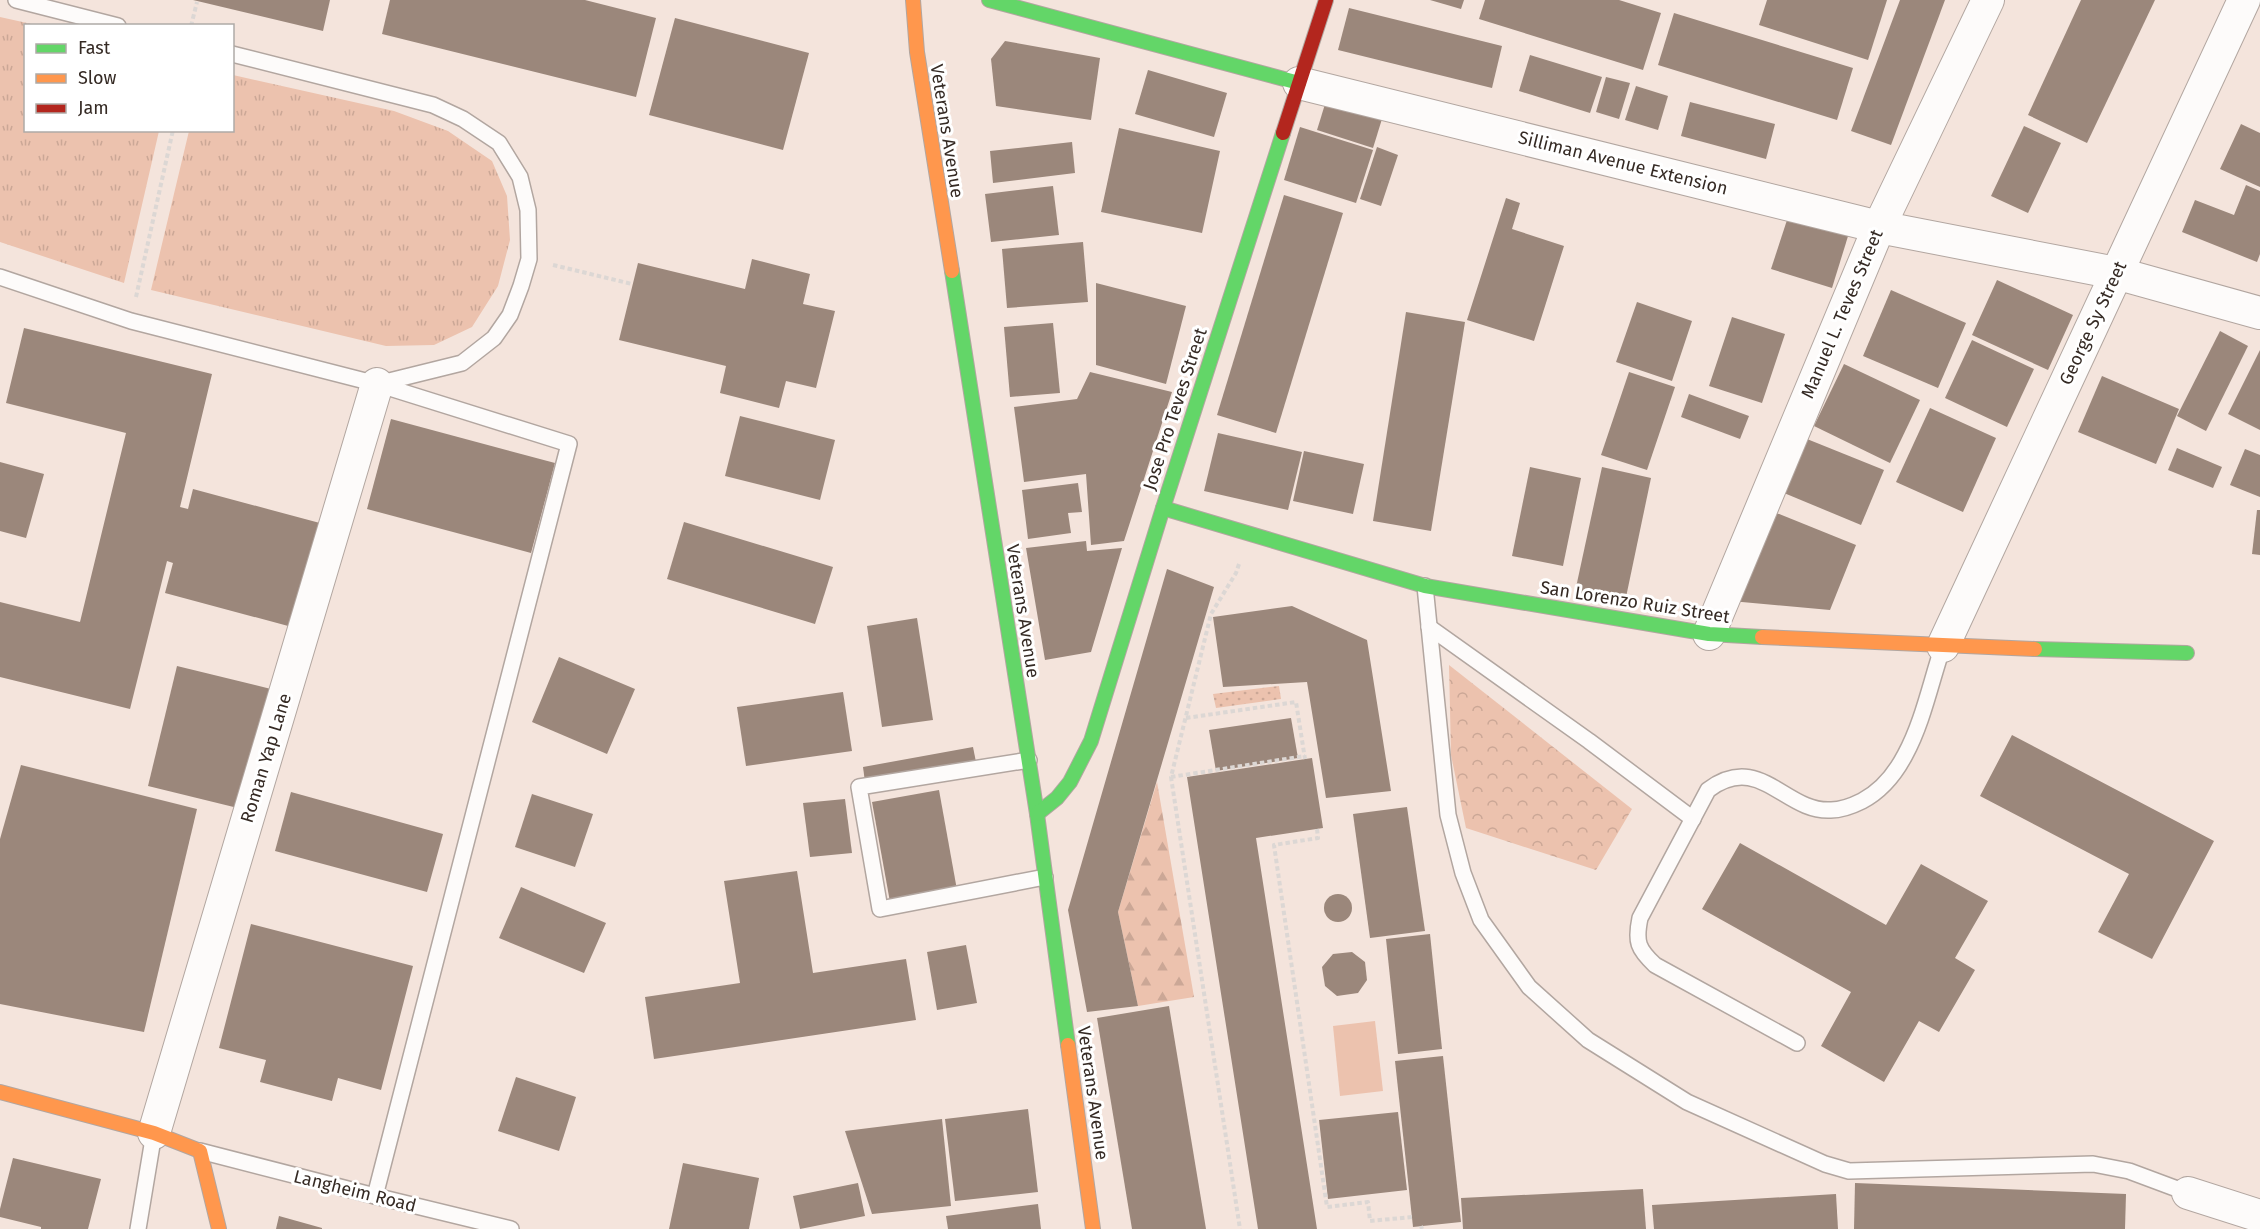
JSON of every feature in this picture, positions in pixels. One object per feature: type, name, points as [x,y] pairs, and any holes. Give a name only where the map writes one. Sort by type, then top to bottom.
[{"type":"street","name":"Veterans Avenue","points":[[913,0],[917,52],[1037,814],[1093,1229]]},
{"type":"street","name":"Silliman Avenue Extension","points":[[989,0],[1299,83],[1879,227],[2116,273],[2260,313]]},
{"type":"street","name":"Jose Pro Teves Street","points":[[1037,814],[1057,800],[1069,785],[1091,741],[1163,508],[1326,0]]},
{"type":"street","name":"Manuel L. Teves Street","points":[[1709,634],[1879,227],[1988,0]]},
{"type":"street","name":"George Sy Street","points":[[1942,646],[2244,0]]},
{"type":"street","name":"Roman Yap Lane","points":[[154,1132],[377,384]]},
{"type":"street","name":"San Lorenzo Ruiz Street","points":[[1163,508],[1425,586],[1709,634],[1942,646],[2187,653]]},
{"type":"street","name":"Langheim Road","points":[[0,1092],[154,1132],[200,1151]]},
{"type":"street","points":[[200,1151],[219,1229]]},
{"type":"street","points":[[2188,1193],[2260,1216]]},
{"type":"lane","points":[[16,0],[110,24]]},
{"type":"lane","points":[[234,55],[433,105],[464,119],[499,143],[519,177],[528,210],[529,259],[510,315],[494,338],[462,363],[377,384]]},
{"type":"lane","points":[[0,277],[131,321],[377,384],[569,444],[375,1196]]},
{"type":"lane","points":[[1425,586],[1448,816],[1466,882],[1481,920],[1529,987],[1588,1041],[1687,1102],[1825,1164],[1849,1171],[2093,1164],[2129,1171],[2188,1193]]},
{"type":"lane","points":[[1429,627],[1589,741],[1693,819]]},
{"type":"lane","points":[[1797,1043],[1655,965],[1641,953],[1636,936],[1640,918],[1708,790],[1719,782],[1733,777],[1753,778],[1812,808],[1830,811],[1848,808],[1874,795],[1891,777],[1906,754],[1942,646]]},
{"type":"lane","points":[[1029,760],[859,787],[880,909],[1045,877]]},
{"type":"lane","points":[[138,1229],[154,1132]]},
{"type":"lane","name":"Langheim Road","points":[[200,1151],[511,1229]]},
{"type":"path","points":[[192,24],[197,2]]},
{"type":"path","points":[[131,321],[173,132]]},
{"type":"path","points":[[529,259],[632,284]]},
{"type":"path","points":[[1236,573],[1211,614],[1171,777],[1240,1229]]},
{"type":"path","points":[[1171,777],[1305,758],[1296,702],[1186,718]]},
{"type":"path","points":[[1317,829],[1318,838],[1274,845],[1327,1207],[1368,1202],[1370,1221],[1412,1216]]},
{"type":"green space","points":[[0,17],[32,24],[24,24],[24,132],[159,132],[124,283],[0,242]]},
{"type":"green space","points":[[234,75],[394,111],[448,131],[492,161],[507,196],[510,240],[498,286],[472,327],[434,345],[386,346],[151,290],[189,132],[234,132]]},
{"type":"green space","points":[[1449,665],[1632,809],[1596,870],[1466,828],[1451,755]]},
{"type":"green space","points":[[1279,686],[1281,699],[1216,708],[1213,694]]},
{"type":"green space","points":[[1157,782],[1194,997],[1138,1006],[1118,912]]},
{"type":"green space","points":[[1375,1021],[1383,1091],[1340,1096],[1333,1026]]},
{"type":"building","points":[[193,0],[330,0],[323,31]]},
{"type":"building","points":[[390,0],[585,0],[656,18],[636,97],[382,34]]},
{"type":"building","points":[[1430,0],[1464,0],[1461,9]]},
{"type":"building","points":[[1485,0],[1619,0],[1661,13],[1643,70],[1479,19]]},
{"type":"building","points":[[1767,0],[1887,0],[1868,60],[1759,25]]},
{"type":"building","points":[[1900,0],[1945,0],[1891,145],[1851,131]]},
{"type":"building","points":[[2081,0],[2155,0],[2087,143],[2028,115]]},
{"type":"building","points":[[1349,8],[1502,46],[1492,88],[1338,50]]},
{"type":"building","points":[[1674,13],[1853,68],[1837,120],[1658,65]]},
{"type":"building","points":[[675,18],[809,53],[783,150],[649,115]]},
{"type":"building","points":[[1005,41],[1100,58],[1091,120],[996,106],[991,59]]},
{"type":"building","points":[[1530,55],[1602,77],[1590,113],[1519,91]]},
{"type":"building","points":[[1148,70],[1227,93],[1214,137],[1135,114]]},
{"type":"building","points":[[1606,77],[1630,83],[1619,119],[1596,112]]},
{"type":"building","points":[[1636,86],[1668,96],[1658,130],[1625,120]]},
{"type":"building","points":[[1326,101],[1382,119],[1373,148],[1317,130]]},
{"type":"building","points":[[1690,102],[1775,124],[1766,159],[1681,136]]},
{"type":"building","points":[[2241,124],[2260,133],[2260,187],[2220,169]]},
{"type":"building","points":[[2024,126],[2061,143],[2028,213],[1991,196]]},
{"type":"building","points":[[1300,127],[1373,150],[1356,203],[1284,180]]},
{"type":"building","points":[[1119,128],[1220,151],[1202,233],[1101,212]]},
{"type":"building","points":[[1072,142],[1075,173],[993,183],[990,151]]},
{"type":"building","points":[[1377,147],[1398,155],[1381,206],[1360,199]]},
{"type":"building","points":[[2246,185],[2260,191],[2260,254],[2257,262],[2182,232],[2195,200],[2234,215]]},
{"type":"building","points":[[1053,186],[1059,235],[991,242],[985,194]]},
{"type":"building","points":[[1284,195],[1343,213],[1276,433],[1217,415]]},
{"type":"building","points":[[1506,198],[1520,203],[1512,229],[1564,246],[1534,341],[1467,320]]},
{"type":"building","points":[[1789,214],[1849,233],[1832,288],[1771,269]]},
{"type":"building","points":[[1083,242],[1088,302],[1007,308],[1002,249]]},
{"type":"building","points":[[752,259],[810,274],[803,304],[835,311],[816,388],[786,381],[779,408],[720,393],[726,366],[619,340],[638,263],[745,289]]},
{"type":"building","points":[[1997,280],[2073,315],[2048,370],[1972,335]]},
{"type":"building","points":[[1096,283],[1186,306],[1166,384],[1096,365]]},
{"type":"building","points":[[1891,290],[1966,323],[1938,388],[1863,356]]},
{"type":"building","points":[[1637,302],[1692,321],[1672,381],[1616,362]]},
{"type":"building","points":[[1406,312],[1465,322],[1431,531],[1373,521]]},
{"type":"building","points":[[1732,317],[1785,334],[1762,403],[1709,386]]},
{"type":"building","points":[[1053,323],[1060,393],[1010,397],[1004,327]]},
{"type":"building","points":[[24,328],[212,374],[180,507],[188,509],[193,489],[331,526],[303,630],[165,593],[173,563],[167,561],[130,709],[0,677],[0,602],[80,622],[126,433],[6,403]]},
{"type":"building","points":[[2220,331],[2248,346],[2206,431],[2177,416]]},
{"type":"building","points":[[1972,340],[2034,369],[2007,427],[1945,398]]},
{"type":"building","points":[[2260,350],[2260,430],[2228,414]]},
{"type":"building","points":[[1844,364],[1920,400],[1890,463],[1814,426]]},
{"type":"building","points":[[1090,372],[1172,392],[1124,541],[1091,545],[1086,474],[1024,482],[1014,407],[1077,399]]},
{"type":"building","points":[[1629,372],[1675,387],[1647,470],[1601,455]]},
{"type":"building","points":[[2102,376],[2179,409],[2156,464],[2078,432]]},
{"type":"building","points":[[1689,394],[1749,416],[1740,439],[1681,417]]},
{"type":"building","points":[[1930,408],[1996,438],[1963,512],[1896,482]]},
{"type":"building","points":[[740,416],[835,440],[820,500],[725,476]]},
{"type":"building","points":[[391,419],[555,463],[531,553],[367,509]]},
{"type":"building","points":[[1218,433],[1302,452],[1288,510],[1204,491]]},
{"type":"building","points":[[1807,439],[1884,470],[1861,525],[1784,493]]},
{"type":"building","points":[[2177,448],[2222,467],[2213,488],[2168,470]]},
{"type":"building","points":[[2245,449],[2260,455],[2260,497],[2230,485]]},
{"type":"building","points":[[1304,451],[1364,464],[1353,514],[1293,501]]},
{"type":"building","points":[[0,462],[44,474],[26,538],[0,531]]},
{"type":"building","points":[[1530,467],[1581,478],[1563,566],[1512,556]]},
{"type":"building","points":[[1602,467],[1651,478],[1625,602],[1575,592]]},
{"type":"building","points":[[1078,483],[1082,512],[1068,513],[1071,533],[1028,539],[1022,490]]},
{"type":"building","points":[[1769,510],[1856,545],[1830,610],[1731,601]]},
{"type":"building","points":[[2257,510],[2260,510],[2260,555],[2252,554]]},
{"type":"building","points":[[684,522],[833,567],[815,624],[667,579]]},
{"type":"building","points":[[1086,541],[1087,551],[1122,548],[1091,652],[1045,660],[1026,548]]},
{"type":"building","points":[[1167,569],[1214,587],[1118,912],[1138,1006],[1087,1012],[1068,910]]},
{"type":"building","points":[[1292,606],[1367,640],[1391,791],[1326,798],[1307,682],[1223,687],[1213,617]]},
{"type":"building","points":[[917,618],[933,720],[882,727],[867,626]]},
{"type":"building","points":[[559,657],[635,689],[607,754],[532,722]]},
{"type":"building","points":[[177,666],[279,691],[250,811],[148,786]]},
{"type":"building","points":[[843,692],[852,751],[746,766],[737,707]]},
{"type":"building","points":[[1291,718],[1298,758],[1216,771],[1209,730]]},
{"type":"building","points":[[2012,735],[2214,841],[2152,959],[2098,932],[2129,874],[1980,796]]},
{"type":"building","points":[[973,747],[976,762],[865,782],[863,767]]},
{"type":"building","points":[[1312,758],[1323,828],[1256,838],[1317,1229],[1258,1229],[1187,777]]},
{"type":"building","points":[[21,765],[197,809],[144,1032],[0,1004],[0,839]]},
{"type":"building","points":[[939,790],[957,890],[890,902],[872,802]]},
{"type":"building","points":[[291,792],[443,834],[427,892],[275,851]]},
{"type":"building","points":[[532,794],[593,814],[575,867],[515,847]]},
{"type":"building","points":[[845,799],[852,853],[810,857],[803,803]]},
{"type":"building","points":[[1407,807],[1425,931],[1370,938],[1353,814]]},
{"type":"building","points":[[1740,843],[1886,925],[1921,864],[1988,901],[1955,958],[1975,970],[1939,1032],[1919,1021],[1884,1082],[1821,1046],[1851,992],[1702,909]]},
{"type":"building","points":[[797,871],[813,973],[906,959],[916,1020],[654,1059],[645,997],[740,983],[724,881]]},
{"type":"building","points":[[521,887],[606,923],[584,973],[499,938]]},
{"type":"building","points":[[1338,894],[1348,898],[1352,908],[1348,918],[1338,922],[1328,918],[1324,908],[1328,898]]},
{"type":"building","points":[[251,924],[413,966],[381,1090],[338,1078],[332,1101],[260,1082],[266,1060],[219,1048]]},
{"type":"building","points":[[1430,934],[1442,1049],[1398,1054],[1386,939]]},
{"type":"building","points":[[966,945],[977,1003],[937,1010],[927,952]]},
{"type":"building","points":[[1352,952],[1365,962],[1367,980],[1358,993],[1337,996],[1325,986],[1322,967],[1333,954]]},
{"type":"building","points":[[1169,1006],[1206,1229],[1132,1229],[1097,1018]]},
{"type":"building","points":[[1443,1056],[1461,1222],[1413,1227],[1395,1061]]},
{"type":"building","points":[[516,1077],[576,1097],[559,1151],[498,1131]]},
{"type":"building","points":[[1028,1109],[1038,1192],[955,1201],[945,1119]]},
{"type":"building","points":[[1398,1112],[1407,1190],[1328,1199],[1319,1120]]},
{"type":"building","points":[[942,1119],[951,1206],[872,1214],[845,1131]]},
{"type":"building","points":[[13,1158],[101,1179],[88,1229],[41,1229],[41,1227],[0,1217]]},
{"type":"building","points":[[683,1163],[759,1178],[749,1229],[669,1229]]},
{"type":"building","points":[[858,1183],[865,1216],[800,1229],[793,1196]]},
{"type":"building","points":[[1855,1183],[2126,1194],[2125,1229],[1854,1229]]},
{"type":"building","points":[[1643,1189],[1646,1229],[1463,1229],[1461,1198]]},
{"type":"building","points":[[1836,1194],[1838,1229],[1654,1229],[1652,1205]]},
{"type":"building","points":[[1038,1204],[1041,1229],[948,1229],[946,1216]]},
{"type":"building","points":[[279,1216],[322,1228],[322,1229],[276,1229]]},
{"type":"traffic: fast","points":[[989,0],[1299,83]]},
{"type":"traffic: fast","points":[[1037,814],[1057,798],[1070,782],[1091,741],[1283,133]]},
{"type":"traffic: fast","points":[[952,271],[1037,814],[1068,1045]]},
{"type":"traffic: fast","points":[[1163,508],[1425,586],[1709,634],[1762,637]]},
{"type":"traffic: fast","points":[[2035,649],[2187,653]]},
{"type":"traffic: slow","points":[[913,0],[917,52],[952,271]]},
{"type":"traffic: slow","points":[[1762,637],[2035,649]]},
{"type":"traffic: slow","points":[[1068,1045],[1093,1229]]},
{"type":"traffic: slow","points":[[0,1092],[154,1133],[200,1151],[219,1229]]},
{"type":"traffic: jam","points":[[1283,133],[1326,0]]}]
